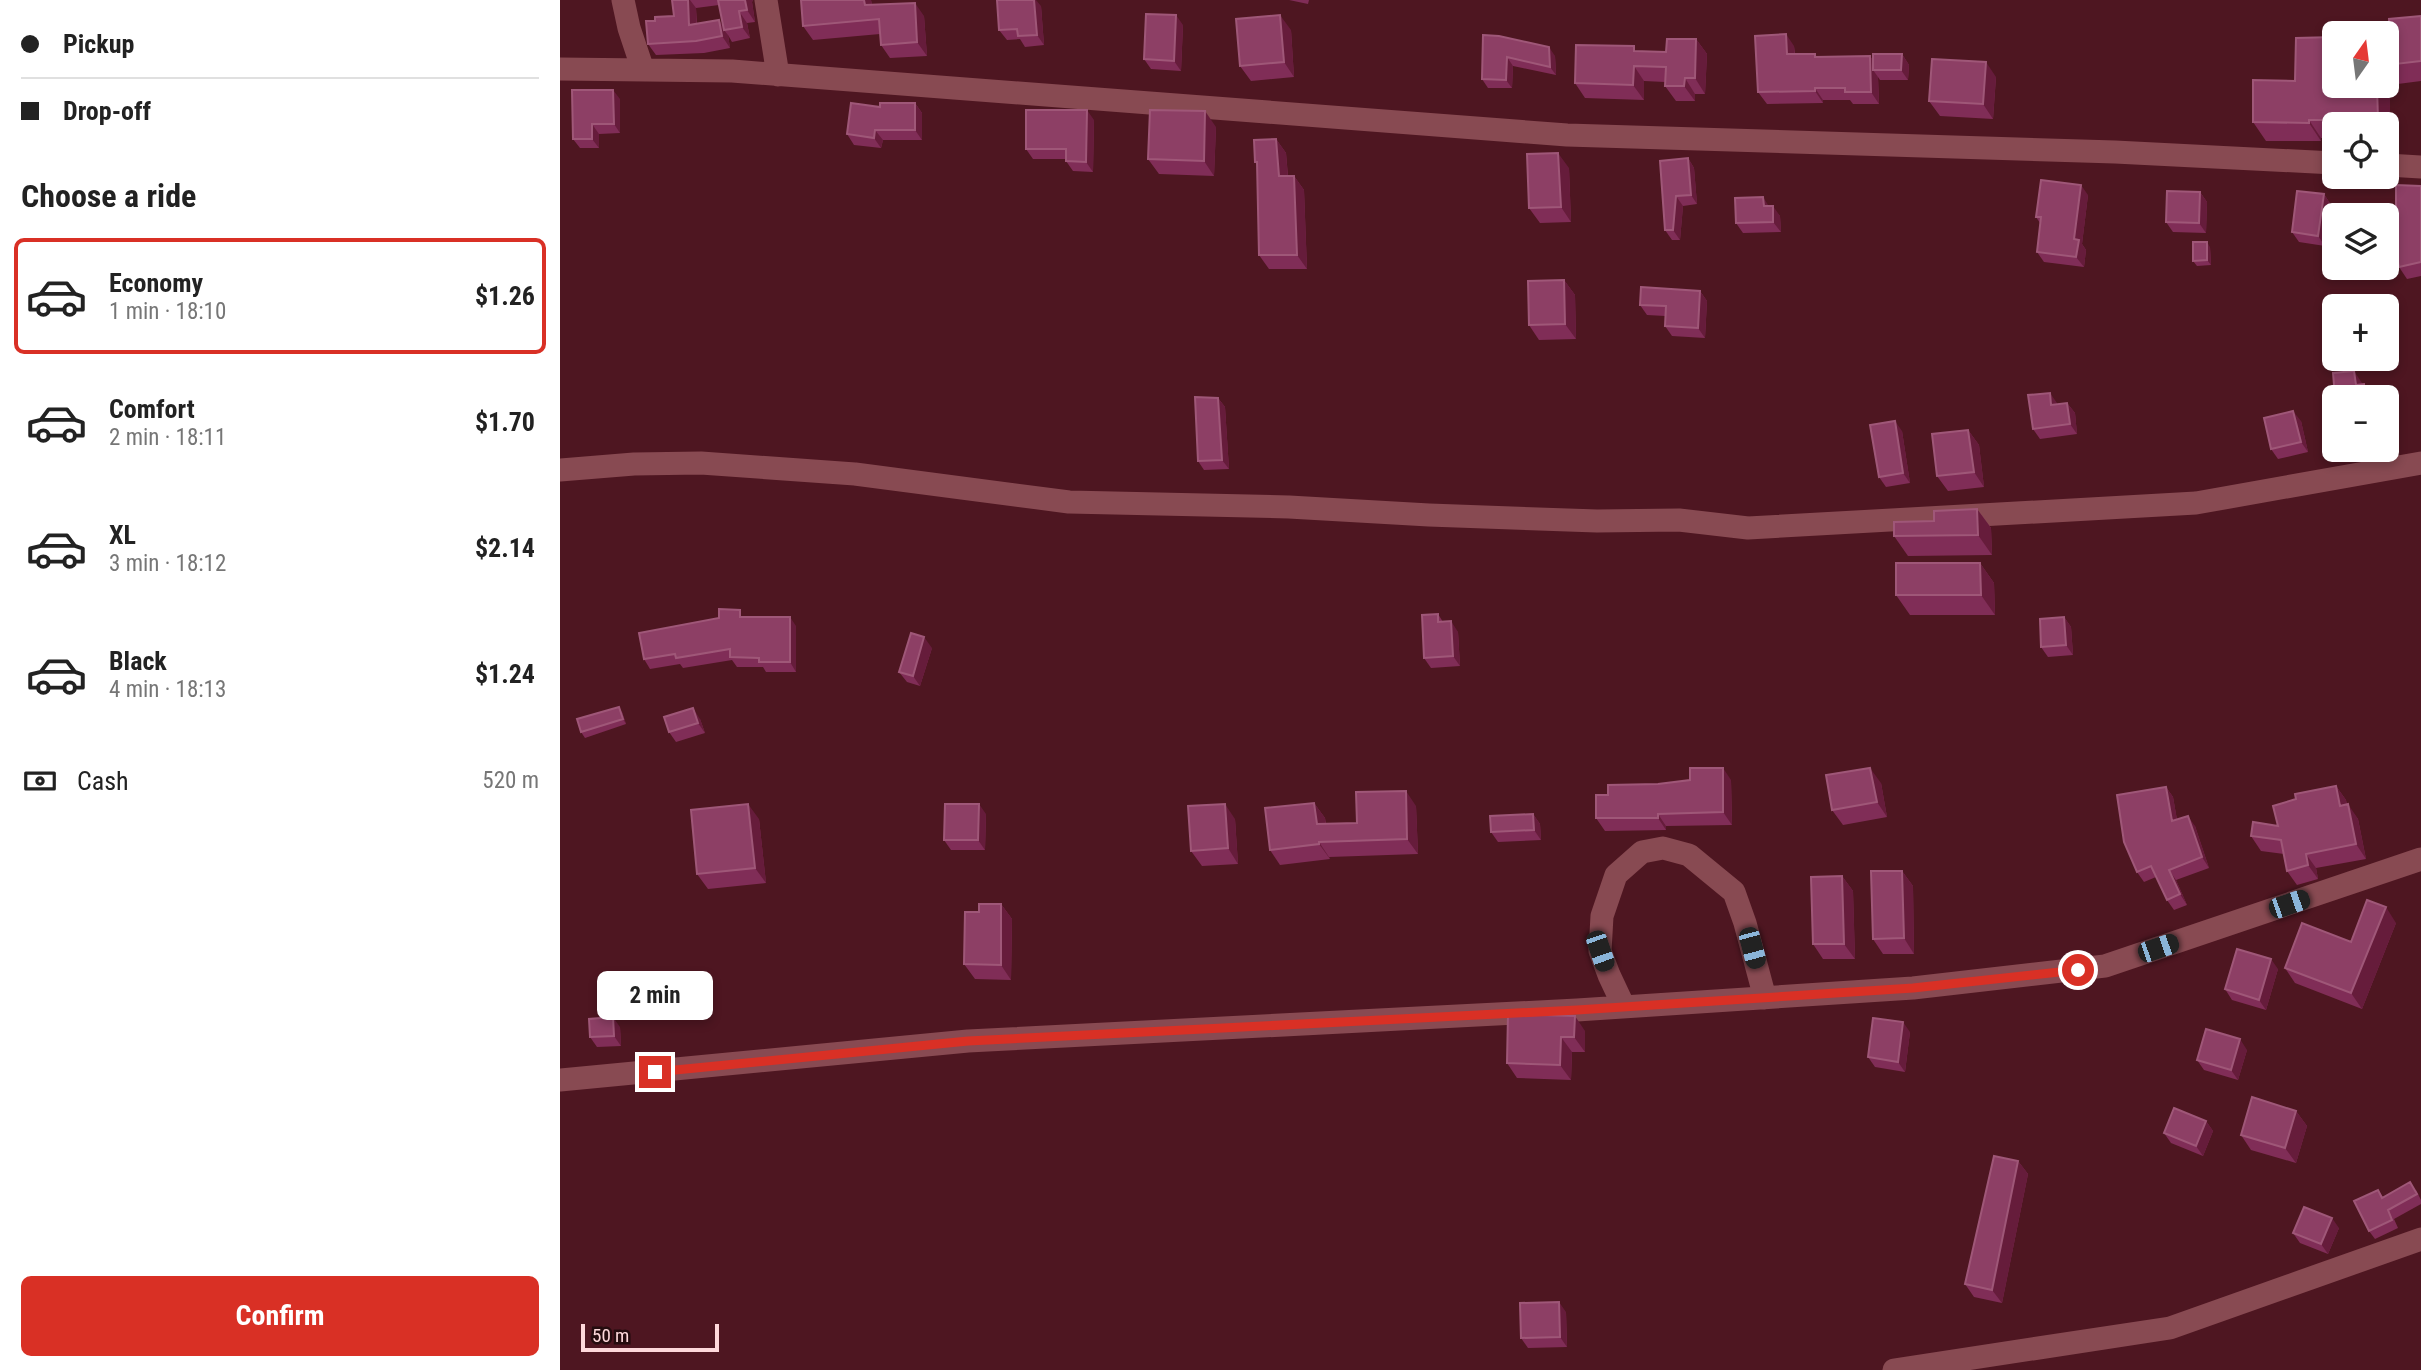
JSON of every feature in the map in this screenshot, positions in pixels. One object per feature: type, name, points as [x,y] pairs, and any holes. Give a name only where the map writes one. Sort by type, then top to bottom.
[{"type":"street","points":[[623,0],[643,70]]},
{"type":"street","points":[[766,0],[778,75]]},
{"type":"street","points":[[560,69],[732,71],[1567,135],[2115,152],[2322,162]]},
{"type":"street","points":[[2399,166],[2421,167]]},
{"type":"street","points":[[560,470],[634,464],[701,463],[855,474],[1069,502],[1289,507],[1597,521],[1679,520],[1748,528],[2196,503],[2421,463]]},
{"type":"street","points":[[1625,1007],[1600,951],[1602,916],[1616,875],[1642,852],[1663,848],[1689,855],[1734,892],[1765,998]]},
{"type":"street","points":[[560,1080],[968,1041],[1765,998],[1913,988],[2105,966],[2421,859]]},
{"type":"street","points":[[1894,1370],[2170,1328],[2421,1239]]},
{"type":"building","points":[[672,0],[688,0],[689,25],[719,20],[722,36],[696,41],[648,44],[646,21],[655,21],[655,17],[674,16]]},
{"type":"building","points":[[718,0],[745,0],[747,10],[739,11],[742,27],[724,30]]},
{"type":"building","points":[[801,0],[864,0],[865,5],[915,3],[917,42],[881,45],[879,19],[803,26]]},
{"type":"building","points":[[997,0],[1034,0],[1037,35],[1018,36],[1017,29],[999,30]]},
{"type":"building","points":[[1146,14],[1176,15],[1174,61],[1144,59]]},
{"type":"building","points":[[1280,15],[1284,62],[1240,66],[1236,19]]},
{"type":"building","points":[[2421,16],[2421,61],[2399,64],[2399,21],[2389,19]]},
{"type":"building","points":[[1786,34],[1787,54],[1815,54],[1815,57],[1870,56],[1871,92],[1845,92],[1845,88],[1815,88],[1815,91],[1758,92],[1755,36]]},
{"type":"building","points":[[1483,35],[1549,47],[1550,67],[1507,57],[1506,80],[1482,79]]},
{"type":"building","points":[[2322,37],[2322,98],[2377,98],[2378,112],[2322,112],[2322,120],[2309,120],[2309,123],[2253,122],[2253,80],[2295,81],[2296,38]]},
{"type":"building","points":[[1667,39],[1696,39],[1695,78],[1685,78],[1684,86],[1665,86],[1666,67],[1634,66],[1633,85],[1575,83],[1576,45],[1634,46],[1634,51],[1666,52]]},
{"type":"building","points":[[1873,54],[1902,54],[1901,70],[1873,70]]},
{"type":"building","points":[[1932,59],[1986,62],[1983,104],[1929,101]]},
{"type":"building","points":[[572,90],[613,90],[614,124],[592,124],[592,139],[573,139]]},
{"type":"building","points":[[851,103],[880,107],[880,103],[915,103],[915,130],[875,130],[874,138],[847,134]]},
{"type":"building","points":[[1026,110],[1087,110],[1086,162],[1066,161],[1066,149],[1026,149]]},
{"type":"building","points":[[1150,110],[1205,111],[1204,161],[1148,159]]},
{"type":"building","points":[[1276,139],[1279,176],[1294,176],[1297,255],[1259,255],[1254,140]]},
{"type":"building","points":[[1558,153],[1561,207],[1529,208],[1527,154]]},
{"type":"building","points":[[1688,158],[1691,195],[1676,196],[1673,230],[1665,230],[1660,161]]},
{"type":"building","points":[[2041,180],[2081,185],[2074,239],[2079,240],[2076,257],[2037,252],[2041,217],[2036,217]]},
{"type":"building","points":[[2399,185],[2421,186],[2421,262],[2399,267],[2399,203],[2396,203],[2396,189],[2399,189]]},
{"type":"building","points":[[2167,191],[2200,192],[2199,223],[2166,222]]},
{"type":"building","points":[[2297,191],[2324,194],[2318,236],[2292,232]]},
{"type":"building","points":[[1763,197],[1764,206],[1773,206],[1773,222],[1736,223],[1735,198]]},
{"type":"building","points":[[2193,242],[2207,242],[2207,260],[2193,261]]},
{"type":"building","points":[[1564,280],[1565,324],[1529,325],[1528,281]]},
{"type":"building","points":[[1641,287],[1700,291],[1698,328],[1665,326],[1666,306],[1640,305]]},
{"type":"building","points":[[2354,371],[2356,385],[2334,385],[2333,373]]},
{"type":"building","points":[[2050,393],[2051,405],[2067,403],[2070,424],[2033,429],[2028,395]]},
{"type":"building","points":[[1195,397],[1218,398],[1222,460],[1198,461]]},
{"type":"building","points":[[2293,411],[2301,442],[2271,449],[2264,418]]},
{"type":"building","points":[[1895,421],[1903,473],[1879,477],[1870,425]]},
{"type":"building","points":[[1968,430],[1974,472],[1937,476],[1932,434]]},
{"type":"building","points":[[1977,509],[1978,535],[1894,536],[1894,522],[1934,521],[1934,511]]},
{"type":"building","points":[[1896,563],[1980,563],[1981,595],[1896,595]]},
{"type":"building","points":[[719,609],[740,610],[740,617],[790,617],[790,662],[759,662],[759,658],[730,657],[730,649],[676,658],[675,654],[644,659],[639,633],[719,618]]},
{"type":"building","points":[[1438,614],[1438,622],[1451,621],[1453,656],[1424,658],[1422,615]]},
{"type":"building","points":[[2064,617],[2066,645],[2041,647],[2040,619]]},
{"type":"building","points":[[911,633],[924,637],[913,676],[899,672]]},
{"type":"building","points":[[619,707],[623,719],[581,732],[577,719]]},
{"type":"building","points":[[693,708],[698,723],[669,732],[664,717]]},
{"type":"building","points":[[1690,768],[1723,768],[1723,812],[1658,814],[1658,818],[1596,818],[1596,795],[1608,795],[1608,785],[1690,780]]},
{"type":"building","points":[[1870,768],[1877,802],[1832,810],[1826,775]]},
{"type":"building","points":[[2336,786],[2340,806],[2348,804],[2356,844],[2306,854],[2308,865],[2287,871],[2281,840],[2251,836],[2253,822],[2278,826],[2273,806],[2296,799],[2295,794]]},
{"type":"building","points":[[2166,787],[2172,821],[2188,816],[2202,857],[2169,870],[2180,894],[2167,900],[2151,866],[2137,872],[2124,842],[2117,795]]},
{"type":"building","points":[[1406,791],[1407,839],[1319,842],[1270,850],[1265,808],[1314,803],[1317,824],[1357,823],[1356,792]]},
{"type":"building","points":[[748,804],[755,868],[697,874],[691,810]]},
{"type":"building","points":[[945,804],[979,804],[978,840],[944,840]]},
{"type":"building","points":[[1225,804],[1228,848],[1191,851],[1188,806]]},
{"type":"building","points":[[1533,814],[1534,830],[1491,832],[1490,816]]},
{"type":"building","points":[[1871,871],[1902,871],[1904,938],[1873,939]]},
{"type":"building","points":[[1842,876],[1844,944],[1813,944],[1811,877]]},
{"type":"building","points":[[2367,900],[2386,907],[2351,993],[2285,968],[2302,923],[2351,942]]},
{"type":"building","points":[[979,904],[1001,904],[1001,965],[964,964],[965,912],[979,912]]},
{"type":"building","points":[[2237,949],[2271,959],[2259,1000],[2225,989]]},
{"type":"building","points":[[1508,1014],[1575,1016],[1574,1037],[1561,1037],[1560,1065],[1507,1063]]},
{"type":"building","points":[[613,1017],[614,1036],[590,1037],[589,1019]]},
{"type":"building","points":[[1873,1018],[1903,1022],[1898,1062],[1868,1057]]},
{"type":"building","points":[[2206,1029],[2240,1039],[2231,1070],[2197,1060]]},
{"type":"building","points":[[2252,1097],[2296,1111],[2285,1148],[2241,1135]]},
{"type":"building","points":[[2174,1108],[2206,1121],[2196,1146],[2164,1133]]},
{"type":"building","points":[[1994,1156],[2018,1161],[1992,1290],[1965,1284]]},
{"type":"building","points":[[2410,1182],[2417,1194],[2388,1210],[2392,1220],[2369,1231],[2354,1201],[2378,1190],[2382,1198]]},
{"type":"building","points":[[2304,1207],[2332,1218],[2321,1244],[2293,1233]]},
{"type":"building","points":[[1559,1302],[1560,1337],[1521,1338],[1520,1303]]},
{"type":"route","points":[[655,1072],[968,1041],[1577,1010],[1913,988],[2078,970]]}]
